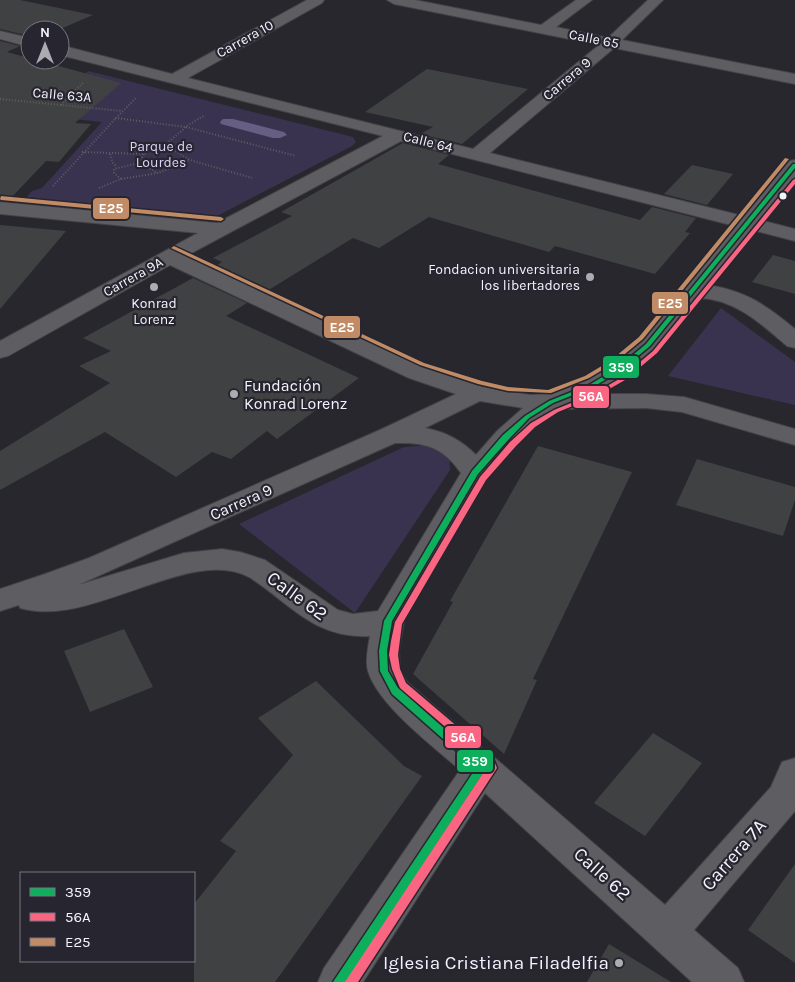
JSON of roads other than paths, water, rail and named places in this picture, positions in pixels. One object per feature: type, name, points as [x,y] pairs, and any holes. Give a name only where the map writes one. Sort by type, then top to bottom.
[{"type":"street","name":"Carrera 10","points":[[174,79],[317,0]]},
{"type":"street","name":"Calle 65","points":[[394,0],[795,79]]},
{"type":"street","points":[[544,29],[585,0]]},
{"type":"street","name":"Carrera 9","points":[[476,155],[612,42],[656,0]]},
{"type":"street","points":[[0,35],[20,40]]},
{"type":"street","name":"Calle 64","points":[[70,53],[795,235]]},
{"type":"street","name":"Carrera 9A","points":[[0,351],[220,229],[399,135]]},
{"type":"street","points":[[388,621],[475,473],[520,424],[551,402],[591,386],[633,358],[648,345],[795,165]]},
{"type":"street","points":[[0,208],[220,229]]},
{"type":"street","points":[[170,257],[418,373],[478,393],[507,399],[551,402],[646,401],[684,405],[795,436]]},
{"type":"street","points":[[692,291],[708,290],[726,293],[744,301],[795,341]]},
{"type":"street","name":"Carrera 9","points":[[0,601],[99,565],[391,435],[478,393]]},
{"type":"street","points":[[391,435],[414,434],[436,438],[454,446],[475,473]]},
{"type":"street","name":"Calle 62","points":[[0,601],[50,600],[91,594],[184,564],[215,560],[239,562],[259,568],[328,620],[350,626],[367,627],[388,621],[384,651],[384,671],[395,691],[724,982]]},
{"type":"street","points":[[339,982],[482,767]]},
{"type":"street","name":"Carrera 7A","points":[[667,932],[785,798],[795,773]]},
{"type":"place","name":"Fondacion universitaria los libertadores","points":[[590,277]]},
{"type":"place","name":"Konrad Lorenz","points":[[154,287]]},
{"type":"place","name":"Fundación Konrad Lorenz","points":[[234,394]]},
{"type":"place","name":"Iglesia Cristiana Filadelfia","points":[[619,963]]},
{"type":"park label","name":"Parque de Lourdes","points":[[161,154]]}]
